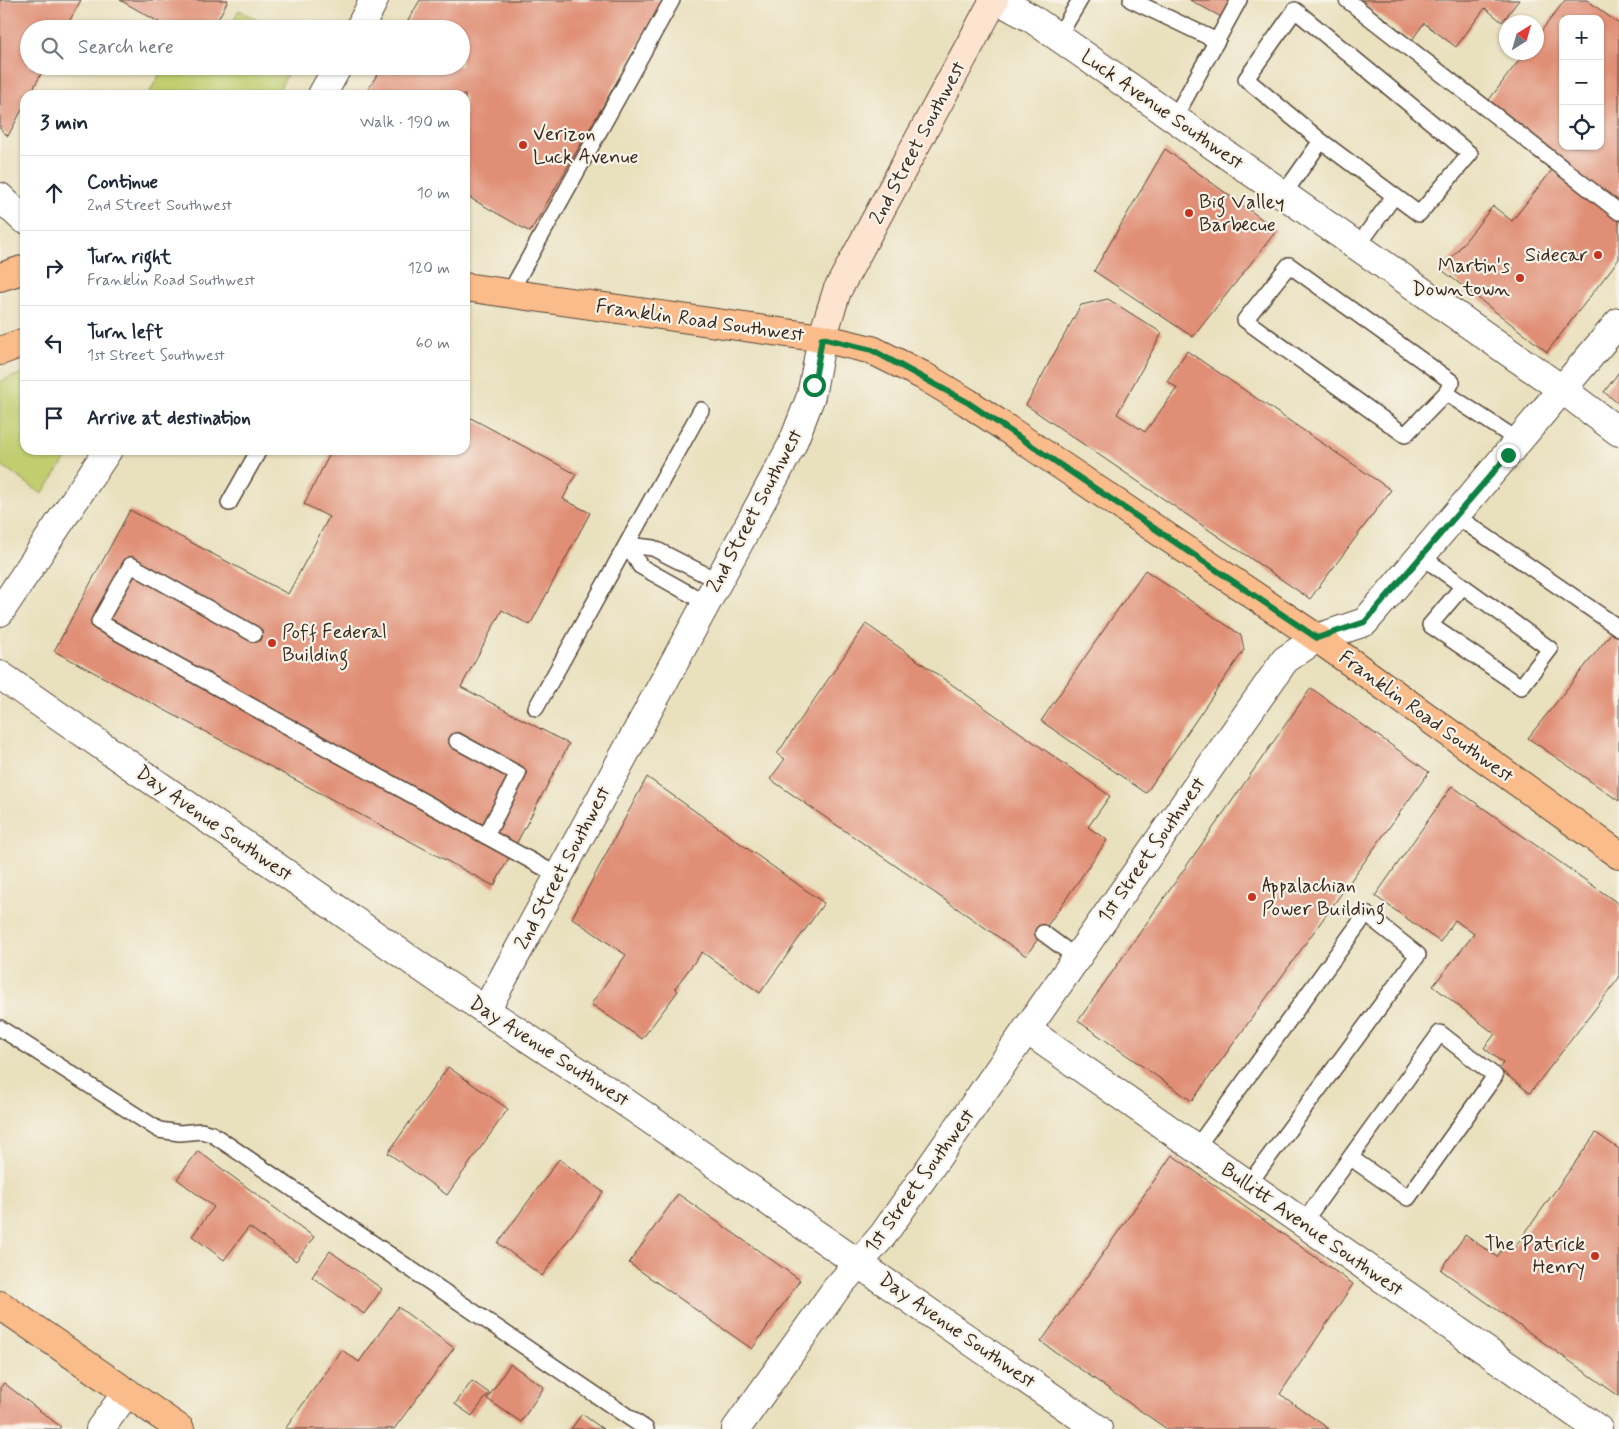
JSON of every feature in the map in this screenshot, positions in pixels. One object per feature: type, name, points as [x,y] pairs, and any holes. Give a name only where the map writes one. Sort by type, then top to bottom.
[{"type":"main road","name":"2nd Street Southwest","points":[[822,338],[837,291],[994,0]]},
{"type":"main road","points":[[0,278],[20,271]]},
{"type":"main road","name":"Franklin Road Southwest","points":[[470,288],[822,338],[872,350],[967,402],[1317,638],[1619,855]]},
{"type":"main road","points":[[0,351],[20,344]]},
{"type":"main road","points":[[0,1305],[180,1429]]},
{"type":"street","points":[[363,20],[374,0]]},
{"type":"street","name":"Luck Avenue Southwest","points":[[998,0],[1031,18],[1563,390],[1619,432]]},
{"type":"street","points":[[325,90],[333,75]]},
{"type":"street","points":[[0,197],[20,215]]},
{"type":"street","name":"1st Street Southwest","points":[[736,1429],[836,1289],[883,1235],[1285,660],[1317,638],[1365,622],[1619,322]]},
{"type":"street","name":"2nd Street Southwest","points":[[486,1010],[792,445],[811,396],[822,338]]},
{"type":"street","points":[[0,612],[105,455]]},
{"type":"street","name":"Day Avenue Southwest","points":[[0,675],[486,1010],[610,1092],[860,1263],[1098,1429]]},
{"type":"street","name":"Bullitt Avenue Southwest","points":[[1027,1030],[1598,1429]]},
{"type":"street","points":[[100,1429],[127,1392]]},
{"type":"lane","points":[[509,294],[672,0]]},
{"type":"lane","points":[[1058,37],[1080,0]]},
{"type":"lane","points":[[1131,0],[1217,41]]},
{"type":"lane","points":[[1174,119],[1239,0]]},
{"type":"lane","points":[[1347,0],[1619,212]]},
{"type":"lane","points":[[1295,10],[1470,154],[1419,214],[1320,141],[1246,79],[1295,10]]},
{"type":"lane","points":[[1283,195],[1320,141]]},
{"type":"lane","points":[[1357,246],[1394,196]]},
{"type":"lane","points":[[1289,265],[1452,382],[1446,393],[1404,435],[1245,320],[1289,265]]},
{"type":"lane","points":[[1446,393],[1519,441]]},
{"type":"lane","points":[[536,708],[628,545],[701,410]]},
{"type":"lane","points":[[229,503],[256,455]]},
{"type":"lane","points":[[1456,516],[1619,628]]},
{"type":"lane","points":[[628,545],[653,548],[712,592]]},
{"type":"lane","points":[[628,545],[640,566],[712,592]]},
{"type":"lane","points":[[1421,556],[1463,586],[1550,649],[1521,687],[1430,625],[1463,586]]},
{"type":"lane","points":[[254,634],[131,565],[99,622],[559,876]]},
{"type":"lane","points":[[457,741],[518,774],[486,836]]},
{"type":"lane","points":[[1196,1148],[1366,914],[1418,955],[1248,1185]]},
{"type":"lane","points":[[1043,933],[1077,958]]},
{"type":"lane","points":[[0,1028],[159,1130],[180,1133],[201,1130],[212,1134],[646,1429]]},
{"type":"lane","points":[[1303,1223],[1440,1033],[1495,1076],[1408,1198],[1350,1158]]},
{"type":"green space","points":[[239,10],[257,20],[233,20]]},
{"type":"green space","points":[[159,75],[287,75],[279,90],[151,90]]},
{"type":"green space","points":[[20,374],[20,455],[69,455],[42,494],[0,464],[0,381]]},
{"type":"building","points":[[0,0],[81,0],[70,20],[20,20],[20,75],[40,75],[33,90],[20,90],[20,113],[8,136],[0,129]]},
{"type":"building","points":[[120,0],[228,0],[218,20],[155,20]]},
{"type":"building","name":"Verizon Luck Avenue","points":[[420,0],[664,0],[530,232],[470,198],[470,90],[368,90],[377,75],[470,75],[470,20],[408,20]]},
{"type":"building","points":[[1190,0],[1235,0],[1225,19]]},
{"type":"building","points":[[1360,0],[1519,0],[1507,15],[1499,15],[1499,20],[1485,8],[1456,47],[1424,23],[1412,40]]},
{"type":"building","points":[[1565,0],[1587,0],[1619,24],[1619,205],[1486,104],[1519,60],[1544,60],[1544,28]]},
{"type":"building","points":[[1165,149],[1277,230],[1193,337],[1094,271]]},
{"type":"building","name":"Martin's Downtown","points":[[1552,170],[1619,221],[1619,259],[1547,352],[1442,270],[1493,206],[1512,221]]},
{"type":"building","points":[[1108,299],[1162,333],[1117,414],[1145,432],[1177,388],[1167,381],[1187,351],[1391,490],[1310,599],[1026,405],[1081,305]]},
{"type":"building","points":[[1619,372],[1619,404],[1604,392]]},
{"type":"building","name":"Poff Federal Building","points":[[470,418],[576,474],[563,499],[590,513],[530,625],[502,610],[461,687],[569,744],[494,886],[54,651],[130,510],[288,594],[329,517],[304,504],[329,455],[470,455]]},
{"type":"building","points":[[1145,570],[1241,635],[1244,650],[1146,793],[1041,721]]},
{"type":"building","points":[[866,624],[1110,796],[1088,827],[1107,840],[1026,956],[770,779],[785,759],[777,754]]},
{"type":"building","points":[[1616,627],[1619,629],[1619,801],[1528,738]]},
{"type":"building","name":"Appalachian Power Building","points":[[1311,688],[1429,772],[1192,1101],[1078,1021]]},
{"type":"building","points":[[647,777],[824,903],[760,993],[702,952],[675,988],[678,991],[642,1039],[591,1004],[626,955],[572,918]]},
{"type":"building","points":[[1452,786],[1619,904],[1619,978],[1530,1093],[1499,1069],[1503,1063],[1484,1048],[1495,1034],[1433,986],[1474,934],[1455,920],[1440,942],[1375,896]]},
{"type":"building","points":[[448,1067],[508,1109],[447,1195],[388,1153]]},
{"type":"building","points":[[1596,1133],[1619,1149],[1619,1396],[1441,1270],[1465,1235],[1497,1257],[1505,1245],[1513,1250]]},
{"type":"building","points":[[198,1151],[314,1237],[296,1261],[249,1227],[224,1260],[192,1236],[214,1207],[177,1179]]},
{"type":"building","points":[[1172,1155],[1353,1284],[1280,1394],[1329,1429],[1167,1429],[1041,1342]]},
{"type":"building","points":[[559,1159],[603,1192],[542,1276],[498,1243]]},
{"type":"building","points":[[678,1194],[800,1280],[752,1349],[629,1263]]},
{"type":"building","points":[[330,1251],[382,1289],[364,1314],[312,1277]]},
{"type":"building","points":[[398,1307],[454,1348],[394,1429],[285,1429],[342,1350],[359,1362]]},
{"type":"building","points":[[510,1364],[544,1387],[521,1422],[487,1399]]},
{"type":"building","points":[[472,1381],[489,1393],[472,1416],[455,1404]]},
{"type":"building","points":[[4,1383],[61,1427],[59,1429],[0,1429],[0,1388]]},
{"type":"building","points":[[582,1414],[603,1429],[571,1429]]},
{"type":"place","name":"Verizon Luck Avenue","points":[[523,145]]},
{"type":"place","name":"Big Valley Barbecue","points":[[1189,213]]},
{"type":"place","name":"Sidecar","points":[[1598,255]]},
{"type":"place","name":"Martin's Downtown","points":[[1520,278]]},
{"type":"place","name":"Poff Federal Building","points":[[272,643]]},
{"type":"place","name":"Appalachian Power Building","points":[[1252,897]]},
{"type":"place","name":"The Patrick Henry","points":[[1595,1256]]},
{"type":"route","points":[[814,385],[822,338],[872,350],[922,375],[967,402],[1317,638],[1365,622],[1508,455]]}]
